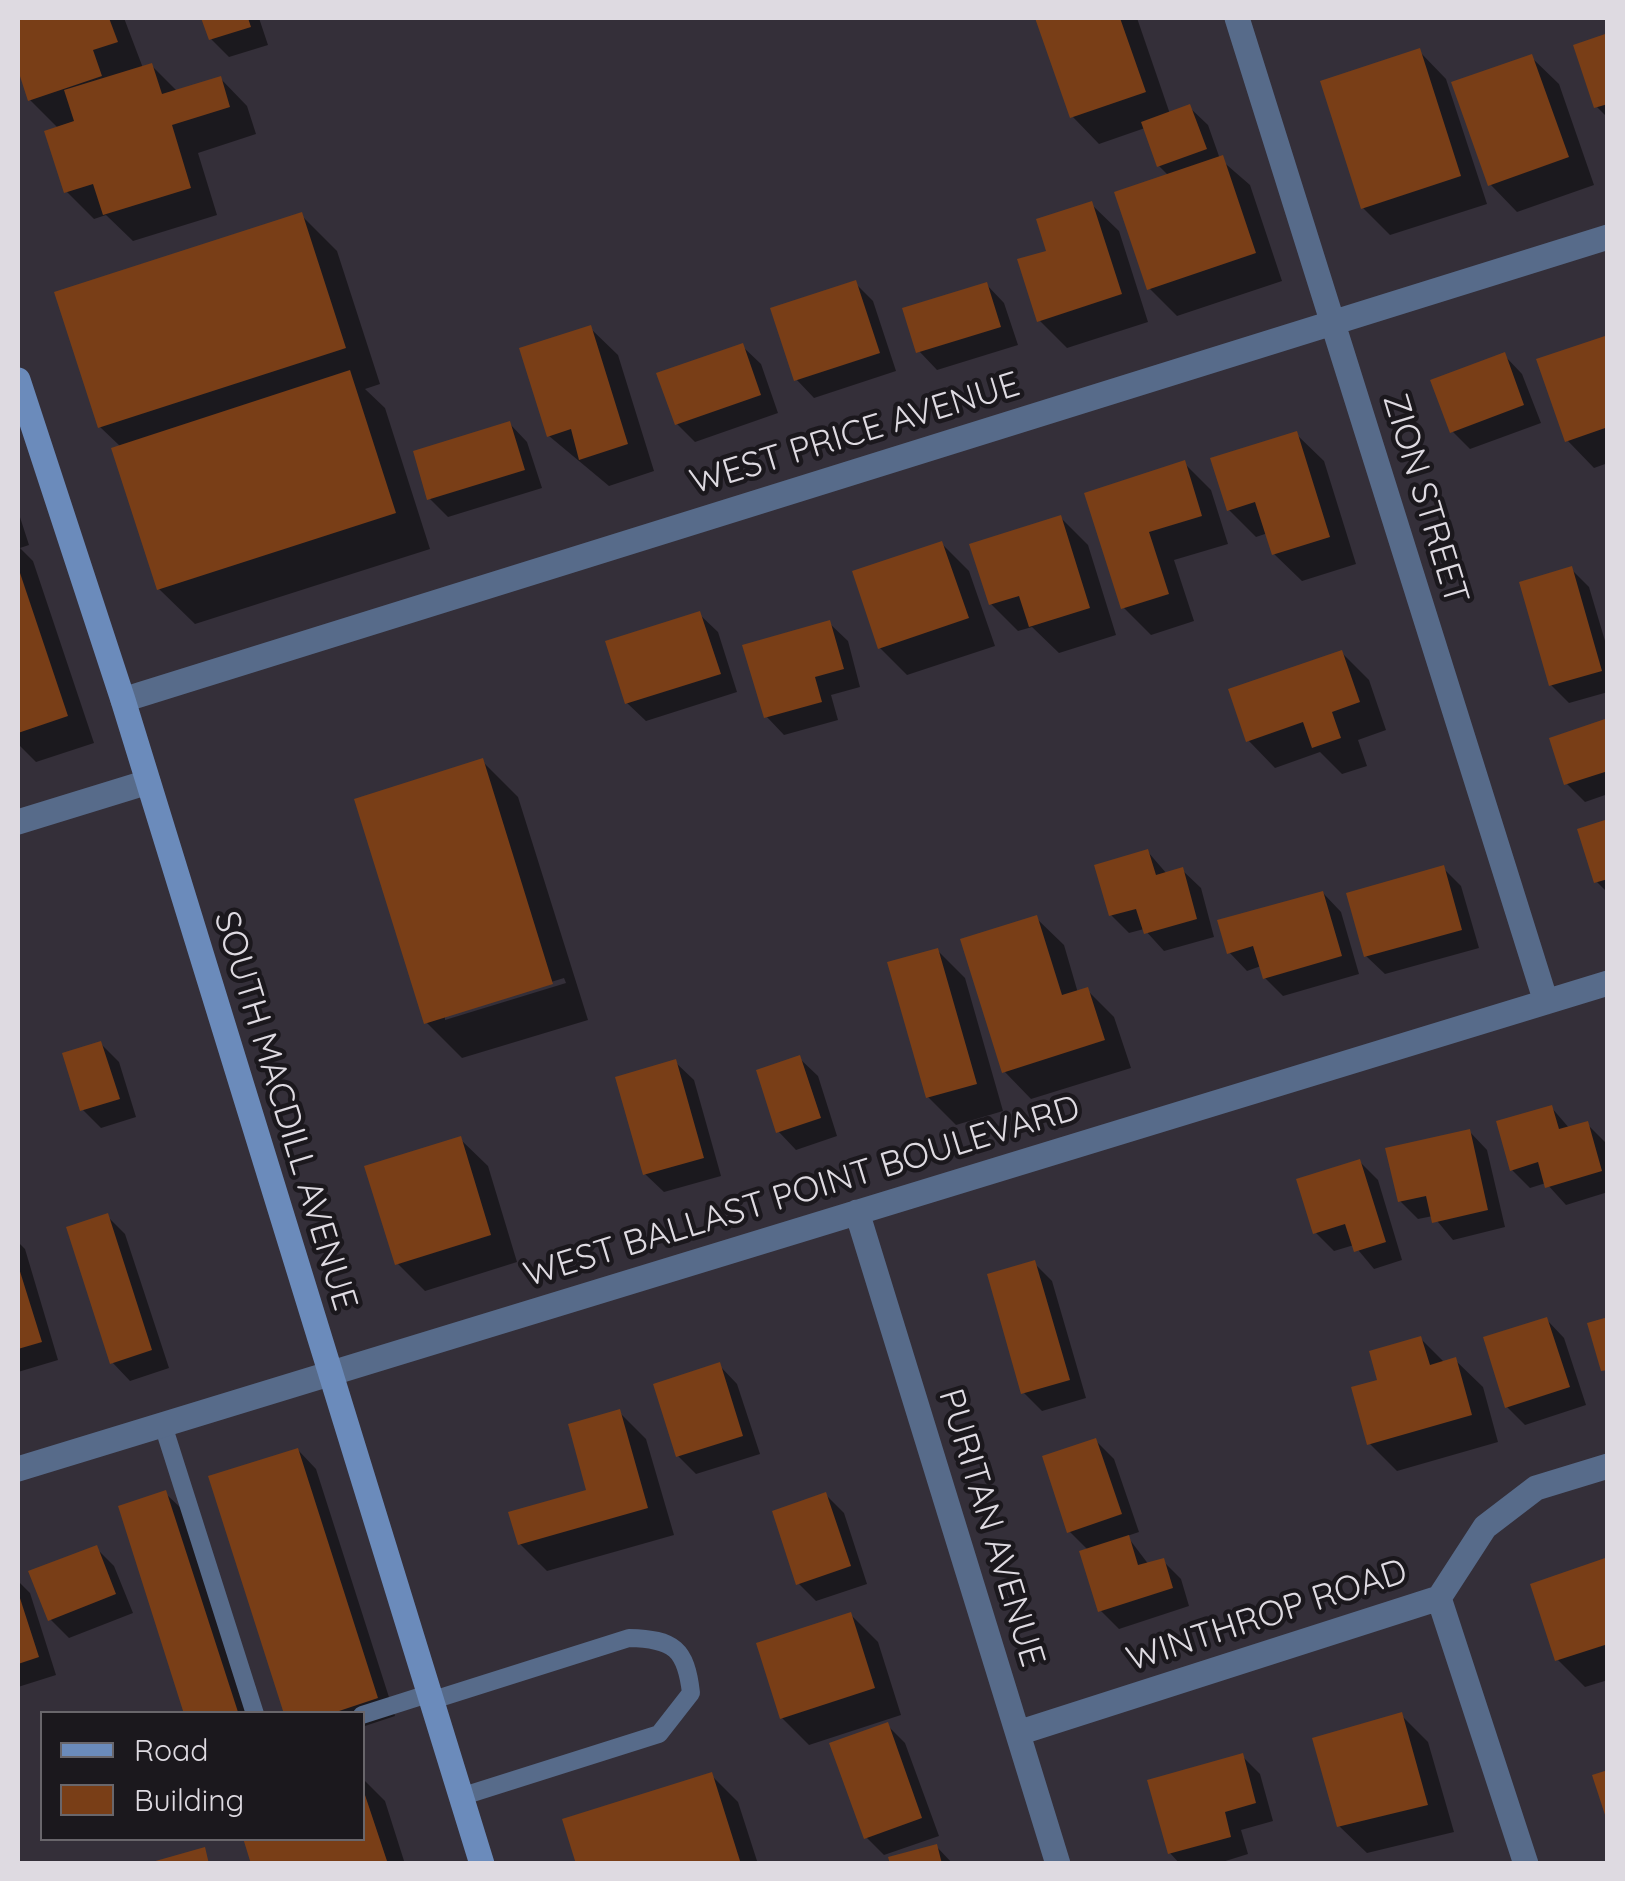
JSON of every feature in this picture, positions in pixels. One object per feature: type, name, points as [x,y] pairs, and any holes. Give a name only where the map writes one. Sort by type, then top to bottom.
[{"type":"street","name":"ZION STREET","points":[[1237,18],[1546,1002]]},
{"type":"street","name":"WEST PRICE AVENUE","points":[[123,700],[1608,236]]},
{"type":"street","name":"SOUTH MACDILL AVENUE","points":[[18,380],[123,700],[482,1864]]},
{"type":"street","points":[[18,822],[148,782]]},
{"type":"street","name":"WEST BALLAST POINT BOULEVARD","points":[[18,1469],[1608,983]]},
{"type":"street","name":"PURITAN AVENUE","points":[[857,1212],[1058,1864]]},
{"type":"street","name":"WINTHROP ROAD","points":[[1018,1733],[1439,1598],[1485,1527],[1536,1488],[1608,1466]]},
{"type":"street","points":[[1439,1598],[1526,1864]]},
{"type":"lane","points":[[163,1425],[254,1711]]},
{"type":"lane","points":[[365,1715],[629,1638],[655,1638],[676,1649],[688,1662],[691,1693],[659,1734],[460,1797]]},
{"type":"building","points":[[18,18],[109,18],[118,42],[93,50],[102,76],[28,101],[18,70]]},
{"type":"building","points":[[201,18],[248,18],[251,27],[209,40]]},
{"type":"building","points":[[1035,18],[1120,18],[1146,92],[1070,118]]},
{"type":"building","points":[[1608,33],[1608,104],[1594,108],[1573,45]]},
{"type":"building","points":[[1420,48],[1461,176],[1361,209],[1320,81]]},
{"type":"building","points":[[1532,54],[1569,157],[1488,186],[1451,82]]},
{"type":"building","points":[[152,63],[162,94],[221,76],[230,107],[172,125],[191,188],[103,215],[93,184],[64,193],[44,131],[74,121],[64,90]]},
{"type":"building","points":[[1190,104],[1207,149],[1157,167],[1141,122]]},
{"type":"building","points":[[1223,155],[1256,253],[1147,290],[1114,192]]},
{"type":"building","points":[[1092,201],[1122,294],[1037,322],[1017,259],[1046,251],[1036,219]]},
{"type":"building","points":[[302,212],[346,348],[98,428],[54,292]]},
{"type":"building","points":[[856,280],[880,353],[794,381],[770,308]]},
{"type":"building","points":[[987,282],[1001,327],[916,353],[902,308]]},
{"type":"building","points":[[591,325],[628,444],[579,460],[571,429],[547,437],[519,348]]},
{"type":"building","points":[[1608,335],[1608,427],[1565,442],[1536,359]]},
{"type":"building","points":[[743,343],[761,395],[675,425],[656,373]]},
{"type":"building","points":[[1505,352],[1524,405],[1450,433],[1430,380]]},
{"type":"building","points":[[350,370],[396,513],[157,590],[111,448]]},
{"type":"building","points":[[510,421],[525,470],[427,500],[413,451]]},
{"type":"building","points":[[1297,431],[1330,537],[1272,555],[1255,502],[1227,511],[1210,458]]},
{"type":"building","points":[[1185,460],[1202,516],[1149,532],[1169,594],[1121,609],[1084,493]]},
{"type":"building","points":[[1061,515],[1090,608],[1029,627],[1019,596],[989,605],[969,544]]},
{"type":"building","points":[[942,541],[969,618],[878,649],[852,571]]},
{"type":"building","points":[[1572,566],[1602,671],[1549,686],[1519,582]]},
{"type":"building","points":[[18,567],[68,716],[18,733]]},
{"type":"building","points":[[700,611],[721,674],[625,704],[605,641]]},
{"type":"building","points":[[830,620],[844,669],[815,677],[822,702],[764,718],[742,645]]},
{"type":"building","points":[[1342,650],[1360,702],[1332,712],[1341,738],[1312,748],[1303,722],[1246,742],[1228,689]]},
{"type":"building","points":[[1605,719],[1608,771],[1564,785],[1549,738]]},
{"type":"building","points":[[483,758],[553,984],[424,1024],[354,799]]},
{"type":"building","points":[[1608,819],[1608,879],[1594,883],[1577,829]]},
{"type":"building","points":[[1148,849],[1156,875],[1183,867],[1197,919],[1144,934],[1136,909],[1109,916],[1094,865]]},
{"type":"building","points":[[1444,865],[1462,930],[1364,957],[1346,893]]},
{"type":"building","points":[[1323,891],[1342,956],[1263,979],[1253,946],[1227,954],[1217,920]]},
{"type":"building","points":[[1037,915],[1062,995],[1088,987],[1105,1040],[1002,1073],[960,939]]},
{"type":"building","points":[[938,948],[977,1084],[926,1098],[887,962]]},
{"type":"building","points":[[101,1041],[120,1099],[80,1111],[62,1053]]},
{"type":"building","points":[[800,1055],[821,1118],[776,1133],[756,1070]]},
{"type":"building","points":[[676,1059],[704,1158],[643,1175],[615,1077]]},
{"type":"building","points":[[1552,1105],[1559,1129],[1588,1121],[1602,1171],[1545,1188],[1538,1162],[1510,1171],[1496,1121]]},
{"type":"building","points":[[1470,1129],[1488,1210],[1432,1223],[1426,1196],[1398,1202],[1385,1148]]},
{"type":"building","points":[[461,1136],[491,1235],[395,1265],[364,1166]]},
{"type":"building","points":[[1360,1159],[1386,1242],[1354,1252],[1345,1224],[1313,1234],[1296,1179]]},
{"type":"building","points":[[108,1213],[152,1350],[110,1364],[66,1227]]},
{"type":"building","points":[[1035,1260],[1070,1380],[1021,1394],[987,1274]]},
{"type":"building","points":[[18,1265],[42,1342],[18,1349]]},
{"type":"building","points":[[1547,1317],[1570,1387],[1505,1408],[1483,1337]]},
{"type":"building","points":[[1608,1317],[1608,1370],[1601,1371],[1587,1323]]},
{"type":"building","points":[[1421,1336],[1430,1365],[1456,1357],[1472,1415],[1367,1445],[1351,1387],[1377,1380],[1369,1351]]},
{"type":"building","points":[[720,1362],[743,1436],[676,1457],[653,1384]]},
{"type":"building","points":[[620,1409],[648,1508],[518,1545],[508,1512],[586,1490],[568,1424]]},
{"type":"building","points":[[1096,1438],[1122,1514],[1067,1533],[1042,1456]]},
{"type":"building","points":[[298,1448],[378,1698],[339,1711],[283,1711],[208,1476]]},
{"type":"building","points":[[166,1490],[238,1711],[183,1711],[118,1506]]},
{"type":"building","points":[[826,1492],[851,1566],[796,1585],[772,1511]]},
{"type":"building","points":[[1129,1535],[1138,1565],[1164,1558],[1173,1588],[1098,1612],[1079,1551]]},
{"type":"building","points":[[97,1545],[116,1594],[48,1621],[28,1571]]},
{"type":"building","points":[[1608,1557],[1608,1644],[1555,1661],[1530,1584]]},
{"type":"building","points":[[18,1592],[39,1657],[18,1664]]},
{"type":"building","points":[[851,1612],[875,1688],[780,1719],[756,1643]]},
{"type":"building","points":[[1402,1712],[1428,1805],[1337,1827],[1312,1738]]},
{"type":"building","points":[[888,1722],[922,1818],[864,1839],[829,1743]]},
{"type":"building","points":[[1243,1753],[1256,1803],[1225,1812],[1231,1837],[1168,1854],[1147,1780]]},
{"type":"building","points":[[1608,1770],[1608,1821],[1607,1821],[1592,1775]]},
{"type":"building","points":[[712,1772],[741,1864],[576,1864],[562,1819]]},
{"type":"building","points":[[365,1795],[388,1864],[251,1864],[244,1841],[365,1841]]},
{"type":"building","points":[[937,1844],[942,1864],[890,1864],[888,1857]]},
{"type":"building","points":[[205,1847],[209,1864],[152,1864],[152,1862]]}]
